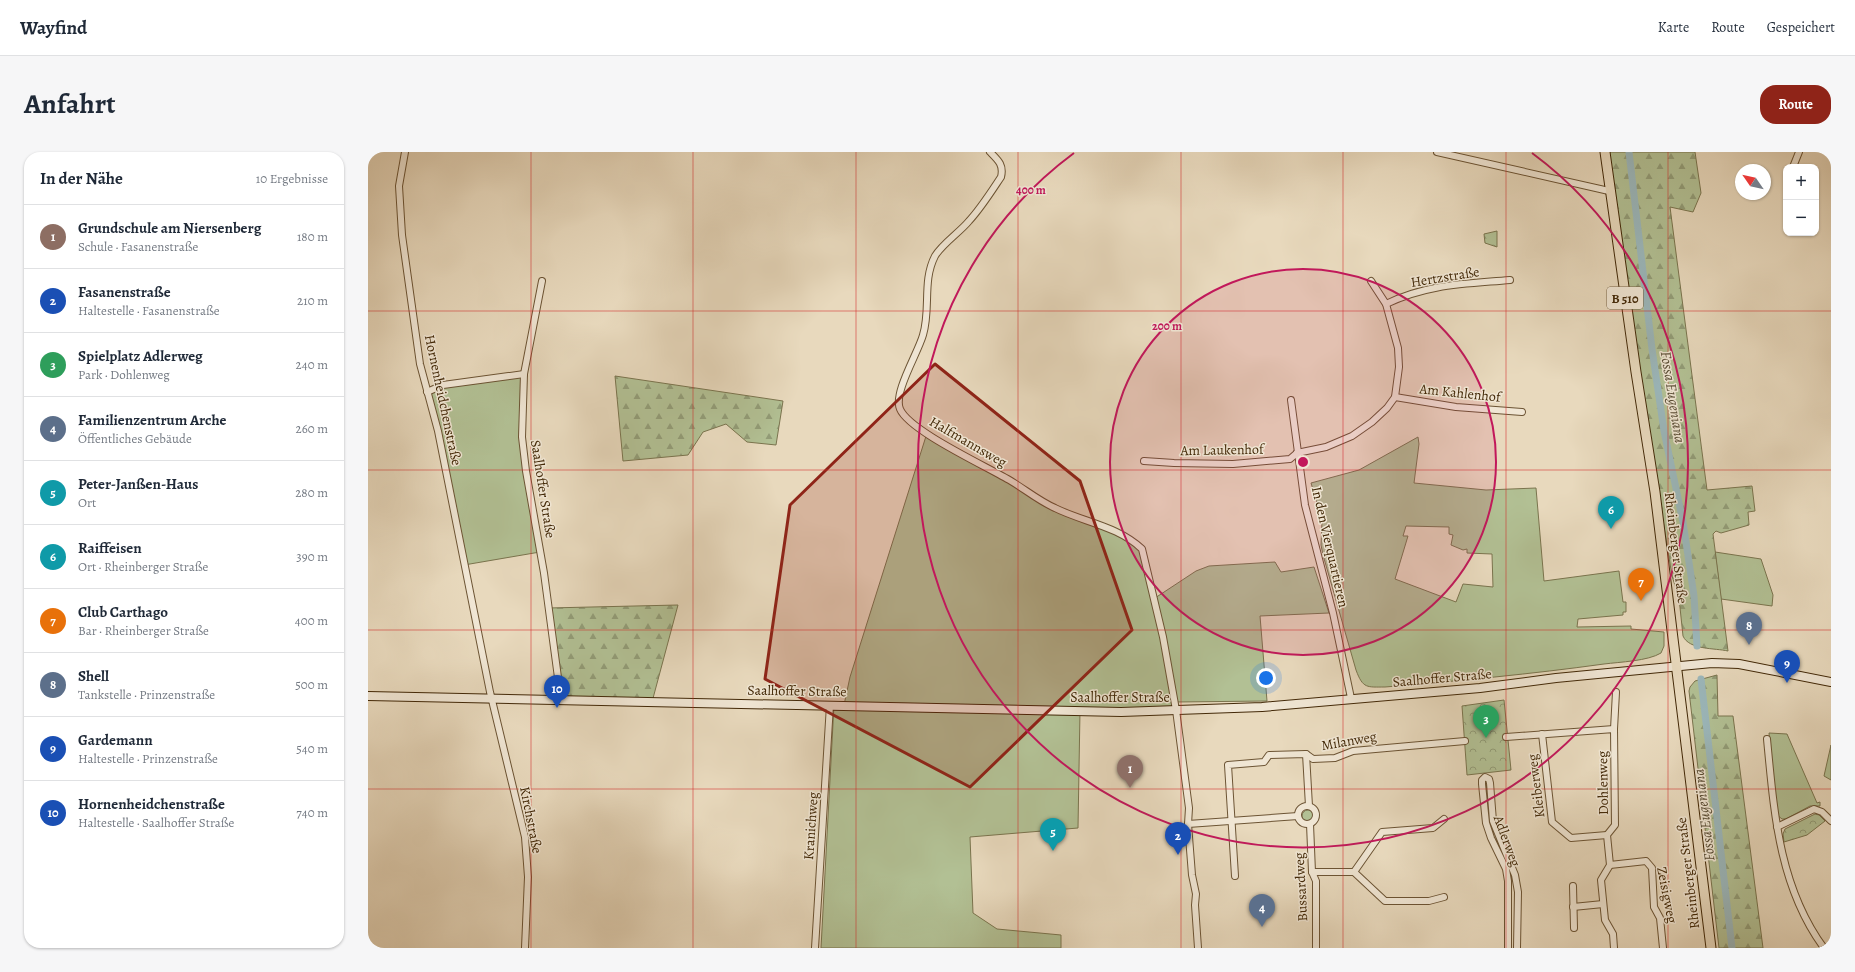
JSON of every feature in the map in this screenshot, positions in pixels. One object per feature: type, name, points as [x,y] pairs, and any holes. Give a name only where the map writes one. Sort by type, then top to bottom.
[{"type":"main road","name":"Rheinberger Straße","points":[[1605,152],[1609,191],[1652,473],[1678,665],[1711,948]]},
{"type":"main road","name":"Saalhoffer Straße","points":[[368,696],[1121,712],[1246,708],[1480,688],[1678,665],[1729,663],[1831,682]]},
{"type":"street","name":"Hornenheidchenstraße","points":[[405,152],[399,186],[402,235],[420,364],[438,431],[492,699]]},
{"type":"street","name":"Halfmannsweg","points":[[990,152],[999,161],[1003,169],[1001,177],[970,221],[936,254],[929,270],[927,289],[929,307],[924,332],[901,390],[899,400],[900,409],[913,424],[931,436],[1011,481],[1053,508],[1107,527],[1142,549],[1163,637],[1176,710]]},
{"type":"street","points":[[1436,152],[1609,191]]},
{"type":"street","points":[[1794,164],[1799,152]]},
{"type":"street","name":"Hertzstraße","points":[[1386,304],[1404,295],[1426,289],[1510,280]]},
{"type":"street","name":"Saalhoffer Straße","points":[[542,281],[524,374],[522,436],[526,470],[544,573],[561,700]]},
{"type":"street","points":[[1371,281],[1386,304],[1398,348],[1399,367],[1395,397]]},
{"type":"street","points":[[427,392],[443,385],[524,374]]},
{"type":"street","name":"Am Kahlenhof","points":[[1395,397],[1456,407],[1522,412]]},
{"type":"street","name":"Am Laukenhof","points":[[1144,461],[1233,464],[1290,459],[1297,453],[1326,447],[1352,436],[1372,422],[1387,408],[1395,397]]},
{"type":"street","name":"In den Vierquartieren","points":[[1292,400],[1297,453],[1308,520],[1333,614],[1351,698]]},
{"type":"street","name":"Dohlenweg","points":[[1610,864],[1607,835],[1615,825],[1614,729],[1616,692]]},
{"type":"street","name":"Kirchstraße","points":[[492,699],[525,837],[528,877],[525,948]]},
{"type":"street","name":"Kranichweg","points":[[815,948],[830,705]]},
{"type":"street","points":[[1176,710],[1189,808],[1188,824],[1192,875],[1196,894],[1195,905],[1198,948]]},
{"type":"street","name":"Dohlenweg","points":[[1506,737],[1614,729]]},
{"type":"street","name":"Kleiberweg","points":[[1542,734],[1552,822],[1571,838],[1607,835]]},
{"type":"street","points":[[1767,739],[1777,827],[1785,865],[1796,896],[1812,929],[1824,948]]},
{"type":"street","name":"Milanweg","points":[[1232,821],[1228,765],[1264,762],[1269,755],[1306,754],[1313,759],[1335,758],[1353,750],[1465,740]]},
{"type":"street","points":[[1306,754],[1309,806]]},
{"type":"street","name":"Adlerweg","points":[[1508,948],[1508,881],[1506,869],[1491,838],[1485,821],[1482,780],[1485,777],[1489,779],[1490,783],[1493,821],[1499,839],[1510,859],[1515,875],[1518,892],[1517,948]]},
{"type":"street","points":[[1309,806],[1315,809],[1317,814],[1315,821],[1310,824],[1302,823],[1298,816],[1300,809],[1309,806]]},
{"type":"street","points":[[1777,827],[1814,809],[1822,812],[1831,821]]},
{"type":"street","points":[[1188,824],[1298,816]]},
{"type":"street","points":[[1354,872],[1382,832],[1434,828],[1444,819]]},
{"type":"street","points":[[1232,821],[1235,876]]},
{"type":"street","name":"Bussardweg","points":[[1310,824],[1312,872],[1316,881],[1316,948]]},
{"type":"street","name":"Zeisigweg","points":[[1610,864],[1646,861],[1652,868],[1654,907],[1660,918],[1663,948]]},
{"type":"street","points":[[1610,864],[1600,880],[1605,920],[1613,934],[1614,948]]},
{"type":"street","points":[[1312,872],[1354,872],[1385,902],[1429,901],[1444,897]]},
{"type":"street","points":[[1572,886],[1574,928]]},
{"type":"street","points":[[1573,907],[1603,904]]},
{"type":"highlighted area","points":[[935,364],[1080,481],[1132,630],[970,787],[765,679],[790,505]]},
{"type":"green space","points":[[1609,152],[1695,152],[1701,193],[1693,212],[1670,207],[1707,490],[1752,486],[1755,511],[1748,512],[1749,525],[1721,533],[1716,531],[1713,534],[1728,651],[1696,646],[1686,641],[1683,636],[1679,598],[1672,576],[1647,421]]},
{"type":"green space","points":[[1497,231],[1497,247],[1485,243],[1484,234]]},
{"type":"green space","points":[[524,374],[522,437],[540,552],[464,565],[427,392],[443,385]]},
{"type":"green space","points":[[615,376],[783,401],[776,445],[747,442],[726,424],[703,432],[688,455],[623,461]]},
{"type":"green space","points":[[927,433],[1055,509],[1107,527],[1145,551],[1155,598],[1196,571],[1209,566],[1275,562],[1281,572],[1314,567],[1329,613],[1260,616],[1267,701],[1176,702],[1176,710],[1080,711],[1078,828],[970,837],[973,913],[997,929],[1061,935],[1061,948],[821,948],[834,705],[844,705],[850,677]]},
{"type":"green space","points":[[1418,437],[1419,444],[1414,483],[1486,490],[1536,488],[1544,581],[1619,571],[1623,602],[1626,602],[1626,612],[1623,612],[1623,615],[1578,619],[1577,627],[1631,626],[1631,629],[1664,632],[1664,646],[1661,653],[1649,658],[1634,661],[1522,674],[1385,687],[1366,686],[1361,681],[1356,670],[1323,555],[1321,545],[1322,520],[1311,483],[1359,470]],"holes":[[[1406,526],[1449,527],[1449,534],[1453,535],[1451,545],[1463,550],[1467,549],[1467,553],[1492,554],[1493,587],[1463,584],[1456,602],[1395,579],[1408,536],[1403,536]]]},
{"type":"green space","points":[[1715,552],[1761,559],[1773,595],[1772,606],[1721,599]]},
{"type":"green space","points":[[678,605],[652,702],[561,700],[548,608]]},
{"type":"green space","points":[[1717,675],[1718,716],[1733,716],[1763,948],[1719,948],[1689,691],[1690,687],[1695,681]]},
{"type":"green space","points":[[1504,700],[1511,770],[1467,775],[1462,706]]},
{"type":"green space","points":[[1769,733],[1787,734],[1817,803],[1820,802],[1820,806],[1810,806],[1786,819],[1782,819],[1777,815]]},
{"type":"green space","points":[[1831,745],[1831,780],[1824,776]]},
{"type":"green space","points":[[1308,810],[1312,812],[1314,816],[1312,820],[1308,822],[1304,820],[1302,816],[1304,812]]},
{"type":"green space","points":[[1815,814],[1819,815],[1825,821],[1807,835],[1784,842],[1783,834],[1785,829]]},
{"type":"waterway","name":"Fossa Eugeniana","points":[[1629,152],[1652,349],[1664,431],[1683,522],[1694,596],[1697,646]]},
{"type":"waterway","name":"Fossa Eugeniana","points":[[1701,679],[1732,948]]},
{"type":"place","name":"Raiffeisen","points":[[1611,529]]},
{"type":"place","name":"Club Carthago","points":[[1641,601]]},
{"type":"place","name":"Shell","points":[[1749,645]]},
{"type":"place","name":"Gardemann","points":[[1787,683]]},
{"type":"place","name":"Hornenheidchenstraße","points":[[557,708]]},
{"type":"place","name":"Spielplatz Adlerweg","points":[[1486,738]]},
{"type":"place","name":"Grundschule am Niersenberg","points":[[1130,788]]},
{"type":"place","name":"Peter-Janßen-Haus","points":[[1053,851]]},
{"type":"place","name":"Fasanenstraße","points":[[1178,855]]},
{"type":"place","name":"Familienzentrum Arche","points":[[1262,927]]}]
